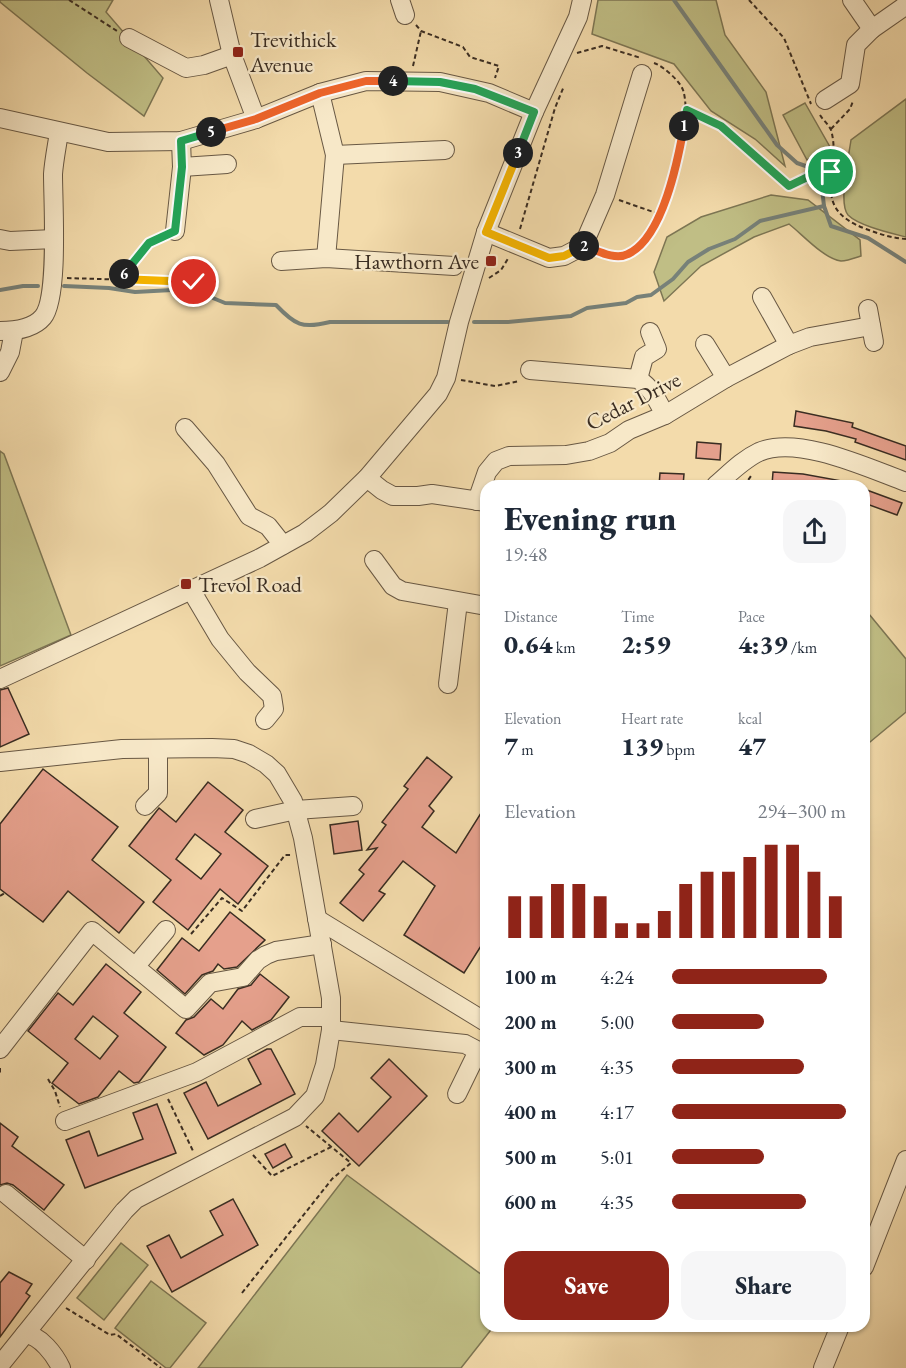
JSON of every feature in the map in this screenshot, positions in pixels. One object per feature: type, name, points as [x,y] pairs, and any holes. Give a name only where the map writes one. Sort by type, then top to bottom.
[{"type":"street","points":[[219,0],[232,55],[256,119]]},
{"type":"street","points":[[0,679],[260,558],[305,533],[331,513],[367,478],[438,394],[446,378],[459,322],[486,232],[534,112],[578,17],[582,0]]},
{"type":"street","points":[[852,0],[872,29]]},
{"type":"street","points":[[825,100],[850,84],[856,45],[872,29],[902,8]]},
{"type":"street","points":[[129,38],[186,68],[204,65],[232,55]]},
{"type":"street","points":[[486,232],[549,258],[564,256],[583,246],[605,195],[647,68]]},
{"type":"street","points":[[0,118],[108,142],[181,141],[256,119],[320,93],[366,81],[410,80],[440,82],[489,93],[534,112]]},
{"type":"street","points":[[320,93],[335,155],[326,258]]},
{"type":"street","points":[[0,372],[10,352],[7,331],[34,325],[47,312],[54,239],[53,171],[59,132]]},
{"type":"street","points":[[175,231],[182,167],[181,141]]},
{"type":"street","points":[[335,155],[444,150]]},
{"type":"street","points":[[182,167],[227,164]]},
{"type":"street","points":[[0,239],[10,241],[54,239]]},
{"type":"street","points":[[280,261],[326,258],[454,267]]},
{"type":"street","points":[[762,297],[789,345]]},
{"type":"street","name":"Cedar Drive","points":[[486,480],[487,472],[496,461],[509,456],[566,455],[589,451],[610,443],[629,430],[665,415],[726,378],[789,345],[810,338],[871,326]]},
{"type":"street","points":[[638,379],[644,357],[657,349],[650,332]]},
{"type":"street","points":[[705,344],[726,378]]},
{"type":"street","points":[[530,368],[638,379],[646,384],[653,393],[665,415]]},
{"type":"street","points":[[185,428],[216,465],[249,516],[268,526],[283,545]]},
{"type":"street","points":[[722,480],[741,463],[760,452],[793,447],[817,451],[906,482]]},
{"type":"street","points":[[367,478],[393,496],[432,494],[480,501]]},
{"type":"street","points":[[374,560],[393,586],[402,591],[480,605]]},
{"type":"street","points":[[191,590],[220,639],[247,672],[272,696],[274,709],[266,720]]},
{"type":"street","points":[[448,684],[458,602]]},
{"type":"street","points":[[0,762],[122,749],[223,749],[249,753],[266,764],[277,774],[296,810],[306,853],[331,998],[331,1023],[325,1065],[315,1096],[295,1117],[136,1200],[124,1211],[0,1365]]},
{"type":"street","points":[[145,807],[158,793],[158,749]]},
{"type":"street","points":[[255,819],[296,810],[353,806]]},
{"type":"street","points":[[317,919],[480,1019]]},
{"type":"street","points":[[135,967],[166,930]]},
{"type":"street","points":[[0,1049],[92,931],[186,1009],[210,982],[243,977],[258,960],[276,951],[322,944]]},
{"type":"street","points":[[65,1121],[197,1072],[300,1017],[465,1044],[480,1052]]},
{"type":"street","points":[[457,1094],[480,1056]]},
{"type":"street","points":[[870,1252],[906,1160]]},
{"type":"street","points":[[6,1194],[86,1260]]},
{"type":"street","points":[[823,1368],[838,1332]]},
{"type":"street","points":[[25,1334],[30,1334],[48,1348],[61,1368]]},
{"type":"path","points":[[69,0],[129,38]]},
{"type":"path","points":[[749,0],[784,38],[809,102],[831,129],[832,198],[837,211],[846,220],[885,236],[906,239]]},
{"type":"path","points":[[410,80],[421,31],[463,47],[470,57],[499,66],[489,93]]},
{"type":"path","points":[[574,62],[578,52],[602,46],[644,59],[647,68],[660,65],[683,88],[687,110],[672,182],[646,240],[627,255],[612,256],[583,246]]},
{"type":"path","points":[[470,282],[484,282],[501,270],[516,244],[555,108],[567,80]]},
{"type":"path","points":[[831,129],[850,109],[857,88],[850,84]]},
{"type":"path","points":[[687,110],[721,126],[789,186],[820,171],[831,172]]},
{"type":"path","points":[[605,195],[659,214]]},
{"type":"path","points":[[119,279],[149,243],[175,231]]},
{"type":"path","points":[[52,278],[194,282]]},
{"type":"path","points":[[446,378],[495,386],[512,384],[530,368]]},
{"type":"path","points":[[191,934],[222,898],[242,911],[285,855],[306,853]]},
{"type":"path","points":[[0,896],[5,893]]},
{"type":"path","points":[[48,1079],[55,1091],[65,1121]]},
{"type":"path","points":[[162,1085],[200,1166]]},
{"type":"path","points":[[242,1293],[332,1179],[351,1163],[295,1117]]},
{"type":"path","points":[[243,1143],[272,1176],[331,1147]]},
{"type":"path","points":[[53,1300],[110,1335],[116,1334],[161,1368]]},
{"type":"shaded area","points":[[0,0],[113,0],[106,12],[163,78],[144,116],[87,73]]},
{"type":"shaded area","points":[[598,0],[716,0],[725,35],[766,92],[785,166],[755,139],[711,111],[674,64],[592,34]]},
{"type":"shaded area","points":[[906,99],[906,237],[876,229],[853,219],[845,209],[844,200],[851,140]]},
{"type":"shaded area","points":[[805,103],[830,147],[807,160],[783,115]]},
{"type":"shaded area","points":[[771,195],[808,200],[860,240],[861,256],[843,261],[834,259],[789,224],[754,237],[701,266],[664,301],[654,272],[667,237],[701,217]]},
{"type":"shaded area","points":[[0,451],[4,454],[71,635],[0,666]]},
{"type":"shaded area","points":[[870,615],[906,659],[906,712],[870,742]]},
{"type":"shaded area","points":[[347,1175],[480,1274],[480,1332],[489,1332],[461,1368],[198,1368]]},
{"type":"shaded area","points":[[121,1243],[148,1265],[104,1320],[77,1298]]},
{"type":"shaded area","points":[[151,1281],[206,1323],[170,1368],[166,1368],[115,1328]]},
{"type":"building","points":[[796,411],[853,423],[852,427],[906,446],[906,460],[855,442],[856,439],[794,426]]},
{"type":"building","points":[[697,442],[721,444],[720,460],[696,458]]},
{"type":"building","points":[[773,472],[836,480],[772,480]]},
{"type":"building","points":[[660,473],[684,474],[684,480],[659,480]]},
{"type":"building","points":[[870,491],[902,503],[897,515],[870,505]]},
{"type":"building","points":[[8,688],[29,734],[0,747],[0,690]]},
{"type":"building","points":[[427,757],[452,777],[429,806],[434,811],[422,827],[456,853],[480,815],[480,948],[464,973],[404,935],[435,886],[403,861],[379,891],[385,894],[363,921],[340,903],[364,874],[359,870],[377,848],[367,850],[386,825],[382,822],[408,789],[404,786]]},
{"type":"building","points":[[43,769],[118,827],[92,860],[144,902],[119,933],[68,891],[43,922],[0,889],[0,824]]},
{"type":"building","points":[[208,782],[243,810],[225,832],[268,866],[238,904],[220,889],[188,930],[153,902],[171,880],[129,846],[159,808],[176,822]],"holes":[[[195,834],[221,854],[201,879],[176,859]]]},
{"type":"building","points":[[358,821],[362,850],[334,854],[330,825]]},
{"type":"building","points":[[230,912],[265,940],[237,967],[224,969],[218,964],[213,971],[202,975],[185,994],[157,970],[182,938],[199,951]]},
{"type":"building","points":[[106,964],[141,992],[124,1013],[166,1047],[139,1082],[134,1083],[119,1071],[98,1097],[79,1104],[52,1083],[68,1063],[28,1031],[58,993],[73,1005]],"holes":[[[93,1016],[118,1036],[100,1059],[75,1039]]]},
{"type":"building","points":[[260,974],[289,997],[271,1020],[252,1030],[242,1021],[223,1045],[204,1055],[176,1033],[186,1020],[194,1017],[211,999],[223,1009],[238,989],[251,985]]},
{"type":"building","points":[[271,1049],[295,1094],[208,1139],[184,1093],[206,1082],[218,1106],[261,1084],[248,1059]]},
{"type":"building","points":[[389,1059],[427,1096],[359,1166],[322,1131],[339,1113],[358,1132],[391,1097],[371,1078]]},
{"type":"building","points":[[157,1104],[176,1153],[85,1188],[66,1140],[89,1131],[98,1156],[143,1139],[133,1113]]},
{"type":"building","points":[[0,1123],[18,1137],[12,1146],[64,1185],[44,1210],[13,1185],[7,1183],[0,1185]]},
{"type":"building","points":[[285,1144],[292,1157],[273,1168],[265,1154]]},
{"type":"building","points":[[233,1199],[258,1245],[172,1292],[147,1246],[169,1235],[181,1258],[223,1235],[210,1211]]},
{"type":"building","points":[[9,1272],[32,1284],[26,1293],[30,1296],[0,1337],[0,1283]]},
{"type":"waterway","points":[[674,0],[777,145],[797,163],[820,171],[824,206]]},
{"type":"waterway","points":[[474,322],[508,322],[571,316],[587,308],[626,303],[637,297],[651,295],[673,279],[688,262],[709,249],[735,239],[760,221],[824,206],[831,226],[868,238],[906,262]]},
{"type":"waterway","points":[[0,290],[38,286]]},
{"type":"waterway","points":[[64,286],[135,292],[191,289],[225,303],[276,305],[294,321],[306,325],[330,322],[448,322]]},
{"type":"place","name":"Trevithick Avenue","points":[[238,52]]},
{"type":"place","name":"Hawthorn Ave","points":[[491,261]]},
{"type":"place","name":"Trevol Road","points":[[186,584]]},
{"type":"route","points":[[194,282],[119,279],[149,243],[175,231],[182,167],[181,141],[256,119],[320,93],[366,81],[440,82],[494,95],[534,112],[486,232],[549,258],[564,256],[583,246],[612,256],[627,255],[646,240],[657,220],[672,182],[687,110],[721,126],[789,186],[820,171],[831,172]]}]
